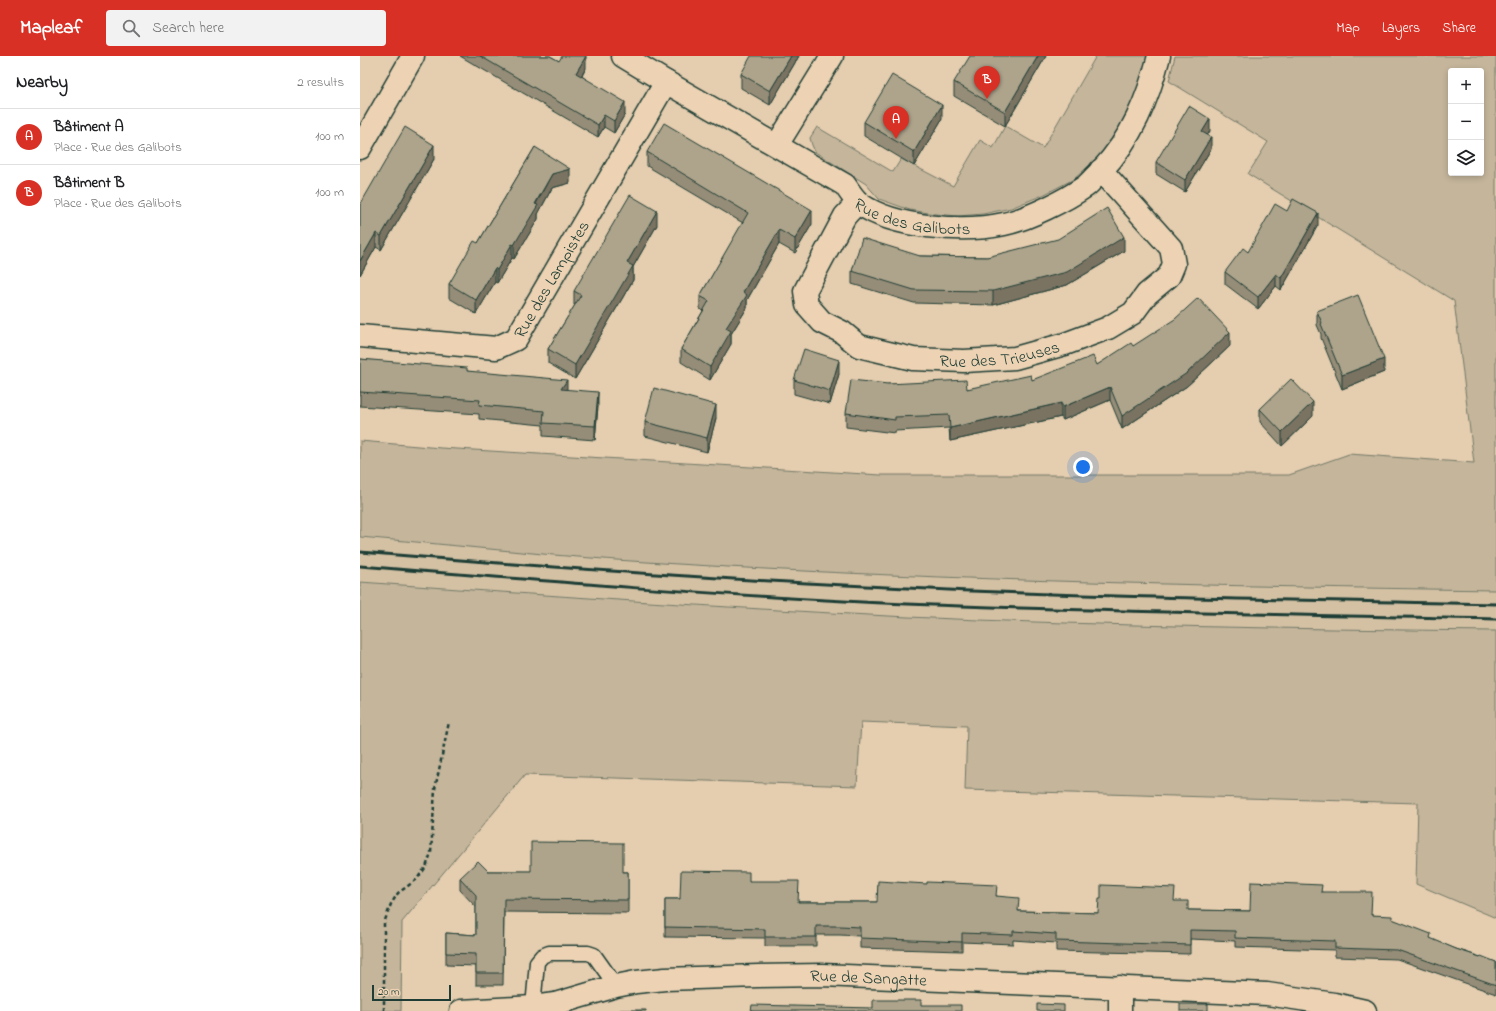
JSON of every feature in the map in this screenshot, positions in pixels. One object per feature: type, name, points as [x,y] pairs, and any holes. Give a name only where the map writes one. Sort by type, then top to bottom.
[{"type":"street","points":[[360,148],[413,56]]},
{"type":"street","name":"Rue des Galibots","points":[[623,56],[845,185],[858,202],[870,210],[904,222],[937,227],[979,228],[1004,224],[1031,216],[1086,185],[1115,155],[1142,110],[1153,80],[1159,56]]},
{"type":"street","points":[[777,145],[832,56]]},
{"type":"street","name":"Rue des Lampistes","points":[[360,336],[496,348],[516,339],[666,82]]},
{"type":"street","name":"Rue des Trieuses","points":[[858,202],[845,216],[805,291],[806,305],[822,322],[842,332],[859,346],[913,359],[964,361],[1015,358],[1065,344],[1108,328],[1133,313],[1147,294],[1169,276],[1174,264],[1171,248],[1101,170]]},
{"type":"street","name":"Rue de Sangatte","points":[[460,1011],[587,1003],[616,986],[664,979],[822,975],[1267,994],[1334,1004],[1365,1011]]},
{"type":"street","points":[[1120,988],[1120,1011]]},
{"type":"lane","points":[[533,1007],[537,962],[542,956],[549,953],[588,953],[594,955],[616,986]]},
{"type":"path","points":[[384,1011],[384,924],[391,904],[398,893],[416,880],[426,867],[431,853],[435,789],[449,722]]},
{"type":"shaded area","points":[[1096,56],[1149,56],[1142,82],[1117,134],[1096,160],[1074,179],[1043,195],[1011,208],[983,214],[958,216],[910,210],[879,199],[866,184],[815,152],[812,145],[810,138],[817,127],[893,172],[901,159],[953,186],[980,140],[993,148],[1005,126],[1043,148]]},
{"type":"shaded area","points":[[1175,56],[1496,56],[1496,590],[1166,584],[836,573],[616,560],[360,537],[360,441],[441,448],[881,475],[1289,475],[1349,454],[1474,463],[1454,301],[1248,174],[1268,142],[1169,81]]},
{"type":"shaded area","points":[[360,537],[615,560],[913,576],[1290,587],[1496,590],[1496,631],[1286,629],[1111,625],[907,617],[617,600],[360,582]]},
{"type":"shaded area","points":[[360,582],[908,617],[1202,627],[1496,631],[1496,918],[1416,884],[1418,803],[965,790],[967,726],[861,722],[857,786],[525,775],[402,922],[401,1011],[360,1011]]},
{"type":"building","points":[[480,56],[550,56],[559,61],[562,56],[586,56],[576,73],[625,102],[614,121],[604,115],[598,125]]},
{"type":"building","points":[[751,56],[791,56],[770,91],[741,74]]},
{"type":"building","points":[[970,56],[1038,56],[1005,112],[954,82]]},
{"type":"building","points":[[892,75],[942,105],[914,152],[864,122]]},
{"type":"building","points":[[1189,106],[1210,119],[1202,132],[1211,137],[1185,180],[1156,162]]},
{"type":"building","points":[[664,123],[812,210],[795,239],[779,230],[743,292],[747,295],[726,328],[731,331],[710,367],[681,349],[709,301],[700,296],[748,213],[647,152]]},
{"type":"building","points":[[405,127],[434,145],[381,236],[376,233],[360,261],[360,205]]},
{"type":"building","points":[[535,147],[570,169],[552,174],[535,204],[538,205],[514,245],[512,244],[497,270],[495,268],[476,300],[449,284],[474,241],[478,243]]},
{"type":"building","points":[[630,195],[657,211],[627,263],[633,266],[575,365],[548,349],[581,295],[574,291]]},
{"type":"building","points":[[1293,199],[1318,213],[1281,278],[1276,274],[1258,297],[1225,272],[1243,248],[1248,252],[1275,204],[1287,211]]},
{"type":"building","points":[[1107,208],[1124,237],[1067,272],[993,291],[914,290],[852,271],[862,238],[920,256],[987,257],[1058,239]]},
{"type":"building","points":[[1358,295],[1384,359],[1342,375],[1317,311]]},
{"type":"building","points":[[1198,298],[1230,332],[1187,373],[1122,416],[1110,387],[1063,407],[1061,403],[950,428],[949,415],[895,417],[895,420],[846,413],[851,380],[888,384],[966,380],[967,389],[1031,375],[1032,380],[1093,356],[1097,365],[1131,343],[1133,346],[1175,319]]},
{"type":"building","points":[[804,349],[839,360],[830,391],[794,380]]},
{"type":"building","points":[[360,359],[467,368],[467,371],[567,380],[561,389],[598,392],[595,426],[543,423],[544,411],[479,405],[480,400],[360,392]]},
{"type":"building","points":[[1291,379],[1313,402],[1282,432],[1260,409]]},
{"type":"building","points":[[654,388],[716,405],[707,438],[645,422]]},
{"type":"building","points":[[531,842],[623,843],[623,872],[628,872],[628,900],[504,899],[503,973],[476,973],[476,954],[446,953],[446,933],[476,935],[476,895],[460,878],[478,861],[488,871],[531,871]]},
{"type":"building","points":[[681,871],[749,872],[749,881],[799,881],[798,902],[877,902],[878,881],[927,884],[927,882],[997,885],[996,896],[1019,898],[1018,911],[1098,913],[1099,899],[1101,899],[1101,885],[1175,888],[1174,901],[1188,901],[1188,910],[1250,911],[1251,882],[1322,885],[1321,892],[1372,892],[1371,915],[1392,916],[1392,919],[1431,934],[1430,938],[1456,949],[1496,962],[1496,985],[1397,950],[1335,948],[1335,941],[1235,938],[1235,931],[1190,930],[1190,945],[1056,941],[1056,934],[1013,931],[1013,935],[962,933],[962,942],[860,938],[860,927],[816,926],[816,937],[765,937],[765,929],[665,927],[665,899],[680,899]]},
{"type":"building","points":[[873,1000],[921,1000],[921,1005],[961,1005],[961,1011],[751,1011],[752,1005],[873,1008]]},
{"type":"building","points":[[1037,1004],[1064,1005],[1064,1011],[1037,1011]]},
{"type":"building","points":[[1180,1004],[1208,1004],[1208,1011],[1180,1011]]},
{"type":"building","points":[[646,1010],[646,1011],[620,1011]]},
{"type":"railway","points":[[360,552],[565,568],[839,585],[1055,594],[1496,604]]},
{"type":"railway","points":[[360,566],[565,583],[839,601],[981,607],[1496,619]]},
{"type":"place","name":"Bâtiment B","points":[[987,99]]},
{"type":"place","name":"Bâtiment A","points":[[896,139]]}]
